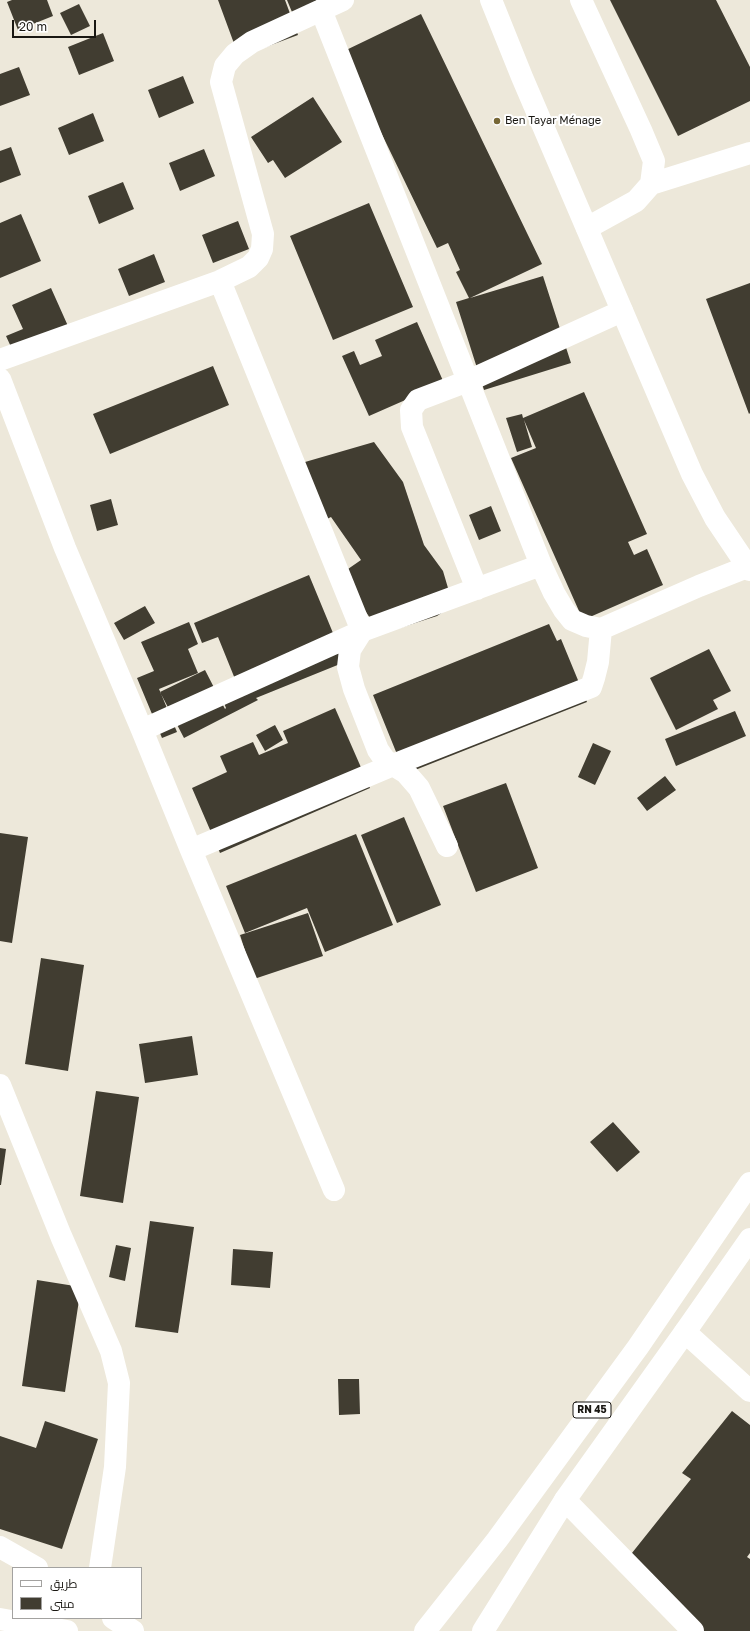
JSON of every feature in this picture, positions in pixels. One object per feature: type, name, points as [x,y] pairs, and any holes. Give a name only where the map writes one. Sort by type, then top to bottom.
[{"type":"street","points":[[0,360],[220,281],[249,267],[258,258],[262,249],[263,234],[221,82],[225,66],[236,54],[252,42],[343,0]]},
{"type":"street","points":[[321,10],[541,565],[554,593],[572,620],[586,626],[601,629],[749,569],[715,518],[692,474],[522,78],[491,0]]},
{"type":"street","points":[[581,0],[642,130],[654,161],[651,184]]},
{"type":"street","points":[[587,228],[636,201],[651,184],[750,153]]},
{"type":"street","points":[[220,281],[362,631]]},
{"type":"street","points":[[477,589],[412,427],[411,410],[418,400],[468,381],[622,311]]},
{"type":"street","points":[[0,379],[65,548],[334,1190]]},
{"type":"street","points":[[142,730],[362,631],[541,565]]},
{"type":"street","points":[[191,850],[393,765],[591,687],[598,662],[601,629]]},
{"type":"street","points":[[362,631],[350,650],[348,667],[354,689],[378,750],[385,760],[406,773],[419,788],[447,846]]},
{"type":"street","points":[[0,1085],[61,1236],[111,1351],[120,1384],[115,1467],[100,1567]]},
{"type":"street","name":"RN 45","points":[[425,1631],[497,1540],[633,1354],[750,1183]]},
{"type":"street","name":"RN 45","points":[[483,1631],[564,1500],[750,1239]]},
{"type":"street","points":[[685,1332],[750,1390]]},
{"type":"street","points":[[564,1500],[693,1631]]},
{"type":"street","points":[[0,1547],[35,1567]]},
{"type":"street","points":[[0,1618],[67,1631]]},
{"type":"street","points":[[115,1619],[133,1631]]},
{"type":"building","points":[[12,0],[47,0],[53,16],[18,30],[7,2]]},
{"type":"building","points":[[218,0],[285,0],[298,35],[239,57]]},
{"type":"building","points":[[287,0],[347,0],[294,17]]},
{"type":"building","points":[[610,0],[716,0],[750,67],[750,101],[678,136]]},
{"type":"building","points":[[79,4],[90,26],[71,35],[60,13]]},
{"type":"building","points":[[421,14],[542,264],[470,298],[543,276],[571,363],[484,390],[456,302],[469,298],[456,272],[460,270],[448,243],[437,248],[342,52]]},
{"type":"building","points":[[103,33],[114,61],[79,75],[68,47]]},
{"type":"building","points":[[19,67],[30,95],[0,106],[0,74]]},
{"type":"building","points":[[183,76],[194,103],[159,118],[148,90]]},
{"type":"building","points":[[313,97],[342,142],[285,178],[273,160],[268,163],[251,137]]},
{"type":"building","points":[[93,113],[104,141],[69,155],[58,128]]},
{"type":"building","points":[[11,147],[21,175],[0,183],[0,151]]},
{"type":"building","points":[[204,149],[215,176],[180,191],[169,163]]},
{"type":"building","points":[[123,182],[134,209],[99,224],[88,196]]},
{"type":"building","points":[[369,203],[413,307],[333,340],[290,236]]},
{"type":"building","points":[[21,214],[41,261],[0,278],[0,223]]},
{"type":"building","points":[[238,221],[249,249],[213,263],[202,235]]},
{"type":"building","points":[[154,254],[165,282],[129,296],[118,269]]},
{"type":"building","points":[[750,283],[750,413],[749,414],[706,299]]},
{"type":"building","points":[[51,288],[72,335],[17,360],[6,336],[23,329],[12,305]]},
{"type":"building","points":[[417,322],[444,383],[369,416],[342,356],[354,351],[360,365],[382,356],[375,340]]},
{"type":"building","points":[[213,366],[229,405],[110,454],[93,414]]},
{"type":"building","points":[[584,392],[647,534],[628,542],[634,555],[647,549],[663,585],[583,620],[511,458],[536,448],[524,420],[532,447],[517,452],[506,418],[522,414],[523,418]]},
{"type":"building","points":[[374,442],[403,482],[424,545],[443,571],[453,605],[437,616],[381,634],[357,599],[348,569],[361,560],[331,517],[327,519],[299,467],[305,462]]},
{"type":"building","points":[[111,499],[118,525],[97,531],[90,505]]},
{"type":"building","points":[[491,506],[501,531],[479,540],[469,515]]},
{"type":"building","points":[[309,575],[345,662],[256,698],[258,700],[184,738],[160,692],[205,670],[225,709],[226,708],[217,686],[235,679],[218,637],[202,643],[194,623]]},
{"type":"building","points":[[145,606],[155,623],[124,640],[114,623]]},
{"type":"building","points":[[189,622],[198,644],[188,649],[198,673],[159,689],[177,732],[162,738],[137,678],[154,671],[141,642]]},
{"type":"building","points":[[549,624],[557,641],[561,639],[587,702],[405,774],[373,695]]},
{"type":"building","points":[[709,649],[731,691],[713,700],[718,709],[676,730],[650,678]]},
{"type":"building","points":[[335,708],[370,788],[220,853],[192,788],[227,772],[220,756],[253,742],[259,755],[288,743],[283,731]]},
{"type":"building","points":[[735,711],[746,736],[676,766],[665,739]]},
{"type":"building","points":[[275,725],[283,740],[265,751],[256,735]]},
{"type":"building","points":[[593,743],[611,751],[595,785],[578,777]]},
{"type":"building","points":[[665,776],[676,790],[647,811],[637,798]]},
{"type":"building","points":[[506,783],[538,868],[476,892],[443,806]]},
{"type":"building","points":[[404,817],[441,905],[397,923],[361,835]]},
{"type":"building","points":[[0,833],[28,837],[12,943],[0,941]]},
{"type":"building","points":[[356,834],[393,925],[325,952],[307,908],[245,933],[226,886]]},
{"type":"building","points":[[308,913],[323,956],[254,979],[240,935]]},
{"type":"building","points":[[41,958],[84,965],[68,1071],[25,1064]]},
{"type":"building","points":[[192,1036],[198,1075],[145,1083],[139,1044]]},
{"type":"building","points":[[96,1091],[139,1097],[123,1203],[80,1196]]},
{"type":"building","points":[[613,1122],[640,1152],[617,1172],[590,1142]]},
{"type":"building","points":[[0,1148],[6,1149],[1,1185],[0,1185]]},
{"type":"building","points":[[150,1221],[194,1227],[178,1333],[135,1327]]},
{"type":"building","points":[[116,1245],[131,1248],[125,1281],[109,1277]]},
{"type":"building","points":[[233,1249],[273,1252],[270,1288],[231,1285]]},
{"type":"building","points":[[37,1280],[81,1287],[65,1392],[22,1386]]},
{"type":"building","points":[[338,1379],[359,1379],[360,1414],[339,1415]]},
{"type":"building","points":[[732,1411],[750,1425],[750,1553],[747,1557],[750,1559],[750,1631],[694,1631],[620,1568],[691,1479],[682,1473]]},
{"type":"building","points":[[45,1421],[98,1439],[62,1549],[0,1529],[0,1436],[36,1448]]},
{"type":"place","name":"Ben Tayar Ménage","points":[[497,121]]}]
